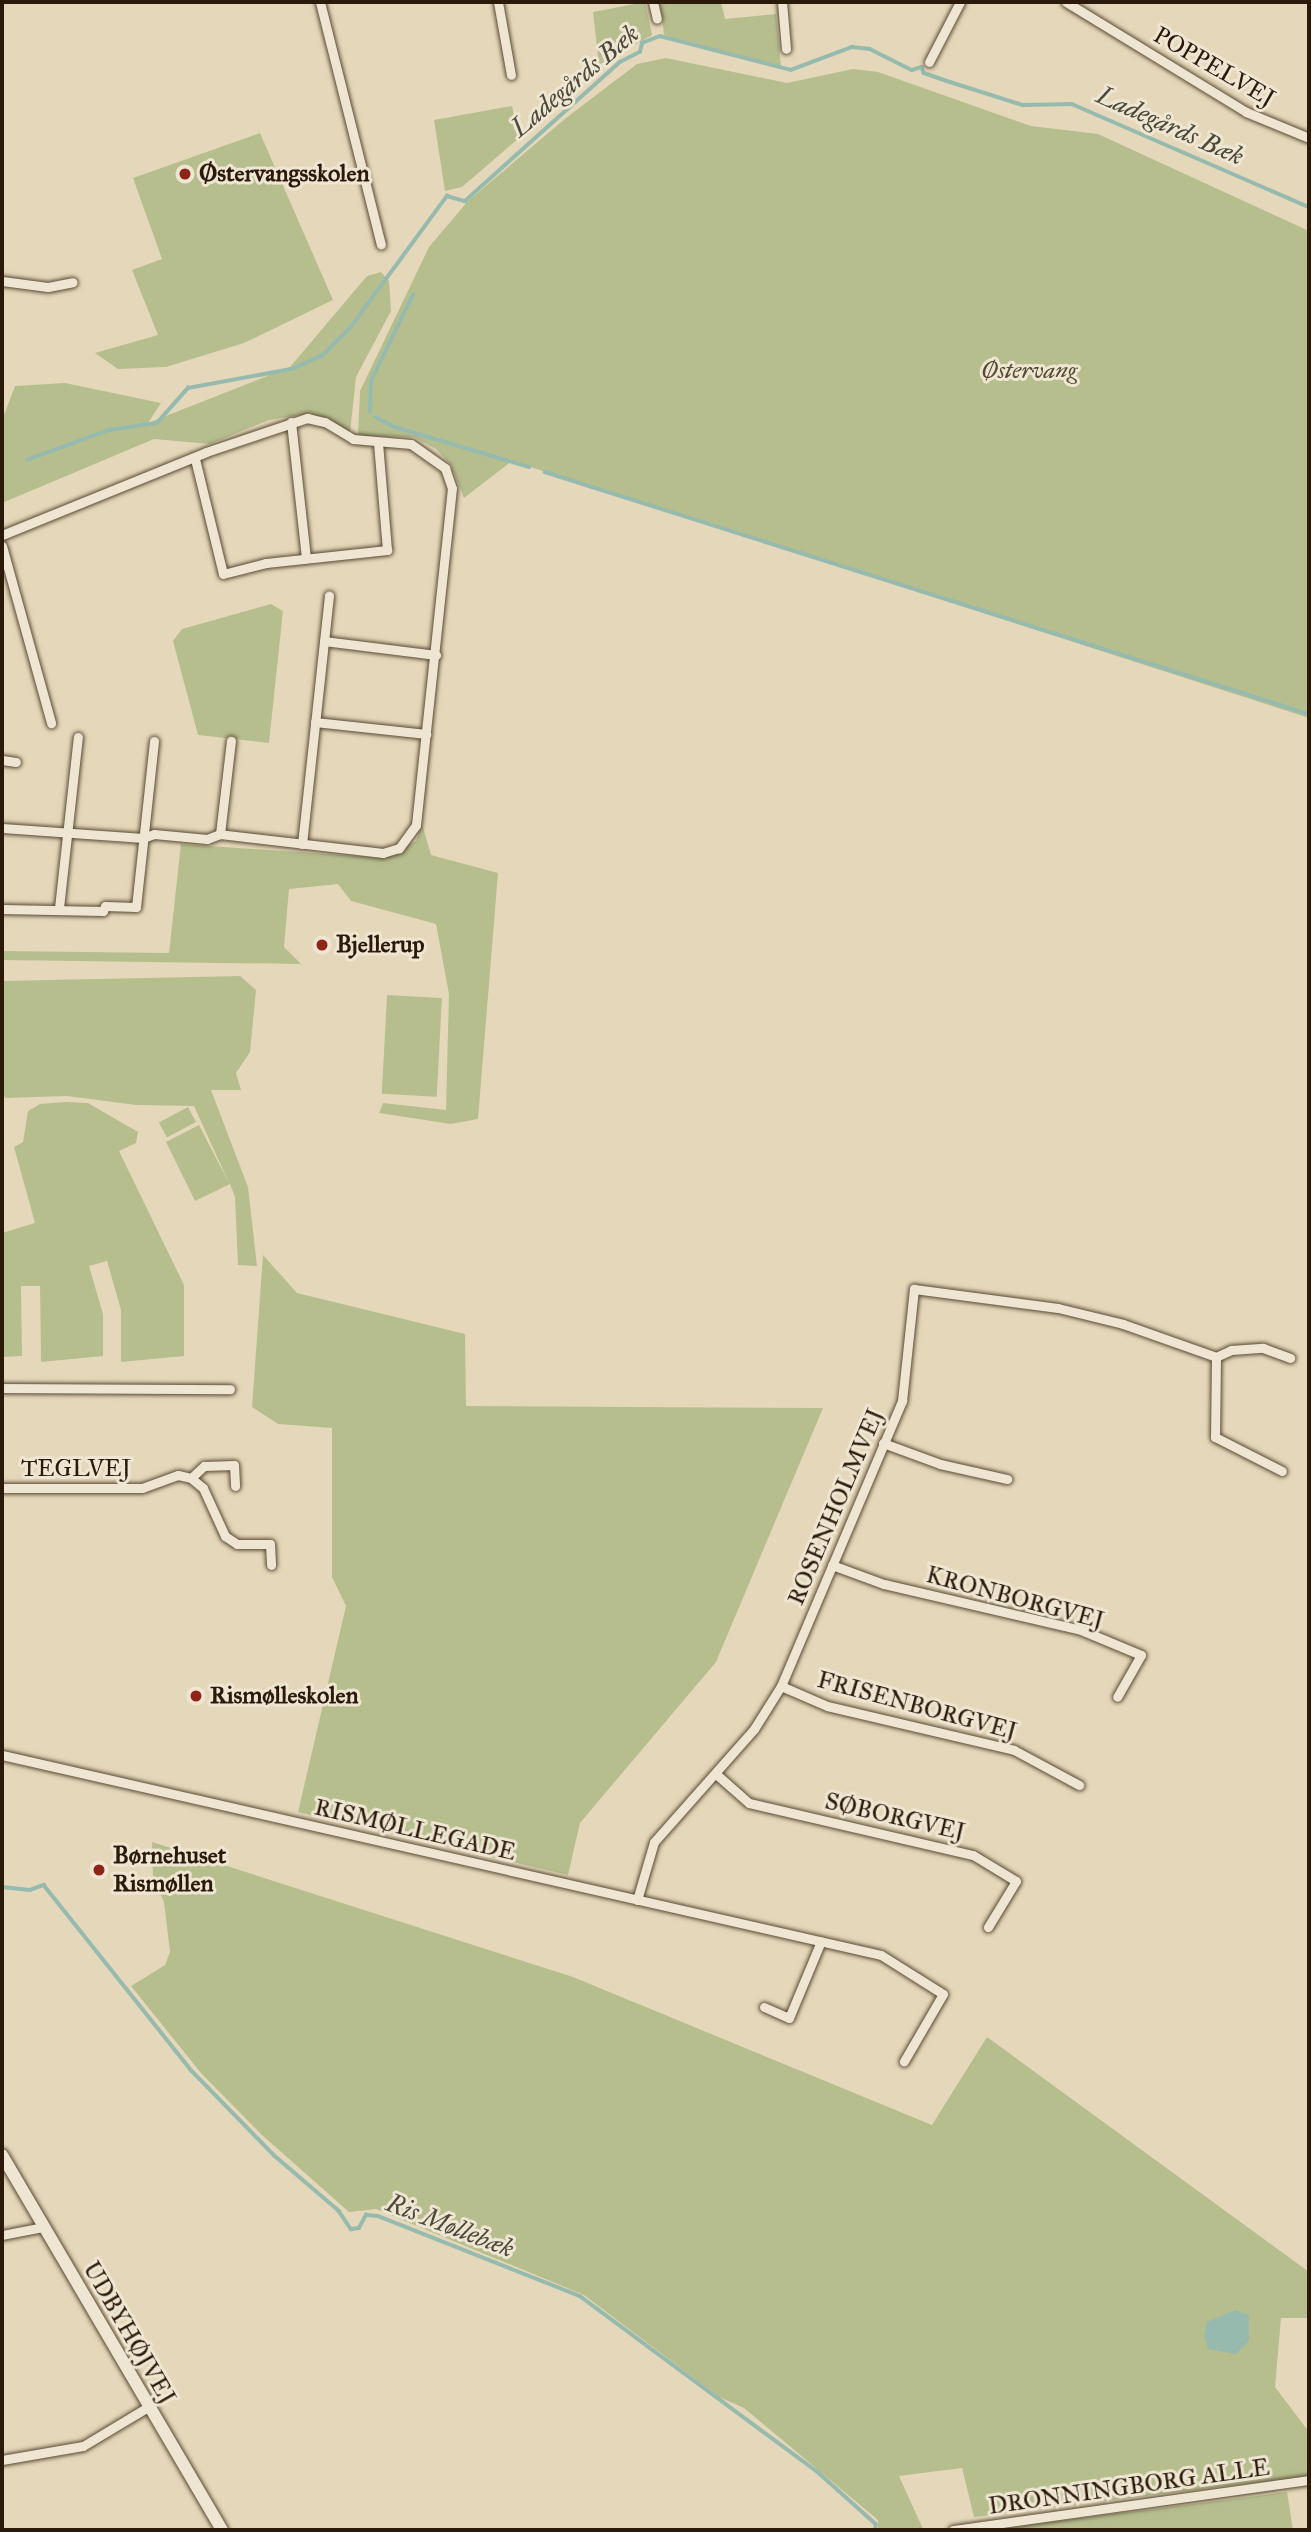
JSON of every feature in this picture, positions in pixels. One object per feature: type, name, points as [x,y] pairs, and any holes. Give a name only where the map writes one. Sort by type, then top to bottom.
[{"type":"street","points":[[320,2],[381,244]]},
{"type":"street","points":[[498,2],[511,75]]},
{"type":"street","points":[[653,2],[657,19]]},
{"type":"street","points":[[782,2],[786,49]]},
{"type":"street","points":[[929,62],[960,2]]},
{"type":"street","name":"POPPELVEJ","points":[[1066,2],[1246,112],[1309,138]]},
{"type":"street","points":[[2,281],[48,287],[73,282]]},
{"type":"street","points":[[2,535],[307,418],[325,422],[352,439],[411,444],[429,453],[445,468],[452,488],[416,825],[405,844],[383,853],[220,834],[207,839],[154,834],[143,838],[67,835],[2,828]]},
{"type":"street","points":[[291,422],[306,558]]},
{"type":"street","points":[[195,459],[223,574],[306,558],[387,550],[378,442]]},
{"type":"street","points":[[2,546],[51,723]]},
{"type":"street","points":[[302,844],[329,595]]},
{"type":"street","points":[[324,641],[436,655]]},
{"type":"street","points":[[316,722],[426,734]]},
{"type":"street","points":[[60,908],[78,737]]},
{"type":"street","points":[[2,908],[103,911],[105,905],[136,907],[154,741]]},
{"type":"street","points":[[220,834],[231,741]]},
{"type":"street","points":[[2,760],[16,762]]},
{"type":"street","name":"ROSENHOLMVEJ","points":[[637,1900],[654,1842],[754,1729],[781,1686],[902,1401],[909,1368],[914,1289],[1007,1299],[1123,1324],[1216,1357]]},
{"type":"street","points":[[1282,1471],[1214,1437],[1216,1357],[1231,1350],[1263,1348],[1290,1358]]},
{"type":"street","points":[[2,1388],[230,1388]]},
{"type":"street","points":[[883,1443],[940,1464],[1007,1479]]},
{"type":"street","name":"TEGLVEJ","points":[[2,1488],[142,1488],[178,1475],[191,1478],[204,1466],[234,1465],[235,1486]]},
{"type":"street","points":[[191,1478],[203,1488],[225,1536],[237,1545],[270,1545],[271,1565]]},
{"type":"street","name":"KRONBORGVEJ","points":[[832,1565],[884,1584],[1082,1630],[1141,1655],[1117,1698]]},
{"type":"street","name":"FRISENBORGVEJ","points":[[781,1686],[827,1706],[1014,1750],[1079,1786]]},
{"type":"street","name":"RISMØLLEGADE","points":[[2,1755],[881,1955],[943,1994],[904,2061]]},
{"type":"street","name":"SØBORGVEJ","points":[[716,1774],[749,1804],[973,1855],[1016,1881],[988,1927]]},
{"type":"street","points":[[764,2007],[789,2018],[821,1941]]},
{"type":"street","name":"UDBYHØJVEJ","points":[[2,2155],[222,2530]]},
{"type":"street","points":[[2,2235],[43,2227]]},
{"type":"street","points":[[2,2460],[83,2446],[148,2407]]},
{"type":"street","name":"DRONNINGBORG ALLE","points":[[953,2530],[1309,2480]]},
{"type":"green space","points":[[645,2],[652,35],[599,65],[593,12]]},
{"type":"green space","points":[[660,2],[721,2],[725,19],[776,14],[781,67],[664,35]]},
{"type":"green space","name":"Østervang","points":[[666,58],[787,83],[853,69],[878,72],[1031,126],[1098,134],[1309,231],[1309,718],[512,461],[464,498],[451,465],[436,449],[414,437],[358,436],[360,391],[429,247],[468,201],[566,118],[637,64]]},
{"type":"green space","points":[[512,106],[519,138],[462,187],[445,191],[434,120]]},
{"type":"green space","points":[[260,133],[333,300],[244,343],[166,367],[118,369],[95,353],[158,335],[132,270],[162,259],[133,178]]},
{"type":"green space","points":[[381,272],[389,281],[391,311],[356,377],[350,433],[311,413],[269,420],[210,444],[154,439],[2,503],[2,420],[15,386],[65,383],[161,403],[148,423],[290,367],[367,276]]},
{"type":"green space","points":[[271,604],[283,611],[269,743],[198,735],[173,641],[182,629]]},
{"type":"green space","points":[[422,824],[431,855],[498,873],[478,1119],[451,1124],[379,1113],[383,1103],[446,1110],[449,994],[436,924],[351,901],[338,884],[289,889],[284,947],[301,964],[2,960],[2,951],[169,953],[181,844],[385,858],[416,841]]},
{"type":"green space","points":[[240,976],[256,990],[250,1052],[236,1073],[241,1090],[211,1090],[248,1187],[257,1266],[238,1265],[235,1197],[230,1184],[195,1201],[166,1142],[199,1125],[229,1183],[194,1106],[136,1105],[67,1096],[5,1098],[2,1089],[2,981]]},
{"type":"green space","points":[[387,995],[442,998],[437,1097],[382,1094]]},
{"type":"green space","points":[[88,1103],[138,1132],[136,1143],[119,1151],[184,1285],[184,1356],[121,1362],[121,1310],[107,1261],[89,1266],[103,1314],[103,1356],[41,1362],[40,1286],[21,1286],[22,1356],[2,1357],[2,1233],[35,1223],[14,1147],[23,1142],[28,1111],[40,1104]]},
{"type":"green space","points":[[188,1107],[196,1122],[167,1138],[159,1122]]},
{"type":"green space","points":[[263,1255],[297,1293],[465,1334],[466,1406],[823,1408],[716,1662],[580,1823],[568,1875],[298,1812],[346,1606],[332,1577],[332,1428],[278,1424],[252,1407]]},
{"type":"green space","points":[[152,1842],[573,1977],[932,2125],[987,2037],[1309,2272],[1309,2318],[1281,2318],[1275,2387],[1309,2432],[1309,2476],[974,2517],[962,2468],[899,2476],[923,2529],[878,2530],[878,2520],[744,2408],[719,2397],[584,2295],[376,2209],[349,2212],[262,2135],[201,2073],[131,1986],[165,1965],[170,1952],[164,1902],[153,1877]]},
{"type":"green space","points":[[1287,2492],[1293,2530],[989,2530]]},
{"type":"water","points":[[1235,2310],[1249,2315],[1249,2341],[1236,2354],[1208,2349],[1204,2336],[1207,2322]]},
{"type":"waterway","name":"Ladegårds Bæk","points":[[27,460],[109,430],[157,423],[188,388],[292,369],[323,355],[350,328],[447,196],[465,201],[620,62],[640,52],[642,43],[660,36],[791,70],[852,47],[870,49],[912,70],[922,67],[924,73],[1023,105],[1072,104],[1309,207]]},
{"type":"waterway","points":[[370,412],[371,381],[413,295]]},
{"type":"waterway","points":[[376,417],[395,427],[529,467]]},
{"type":"waterway","points":[[545,472],[1309,714]]},
{"type":"waterway","name":"Ris Møllebæk","points":[[2,1887],[30,1890],[44,1885],[191,2070],[274,2155],[339,2211],[351,2229],[359,2228],[366,2215],[378,2216],[580,2296],[819,2473],[876,2524],[876,2530]]},
{"type":"place","name":"Østervangsskolen","points":[[185,174]]},
{"type":"place","name":"Bjellerup","points":[[322,945]]},
{"type":"place","name":"Rismølleskolen","points":[[196,1696]]},
{"type":"place","name":"Børnehuset Rismøllen","points":[[99,1870]]}]
